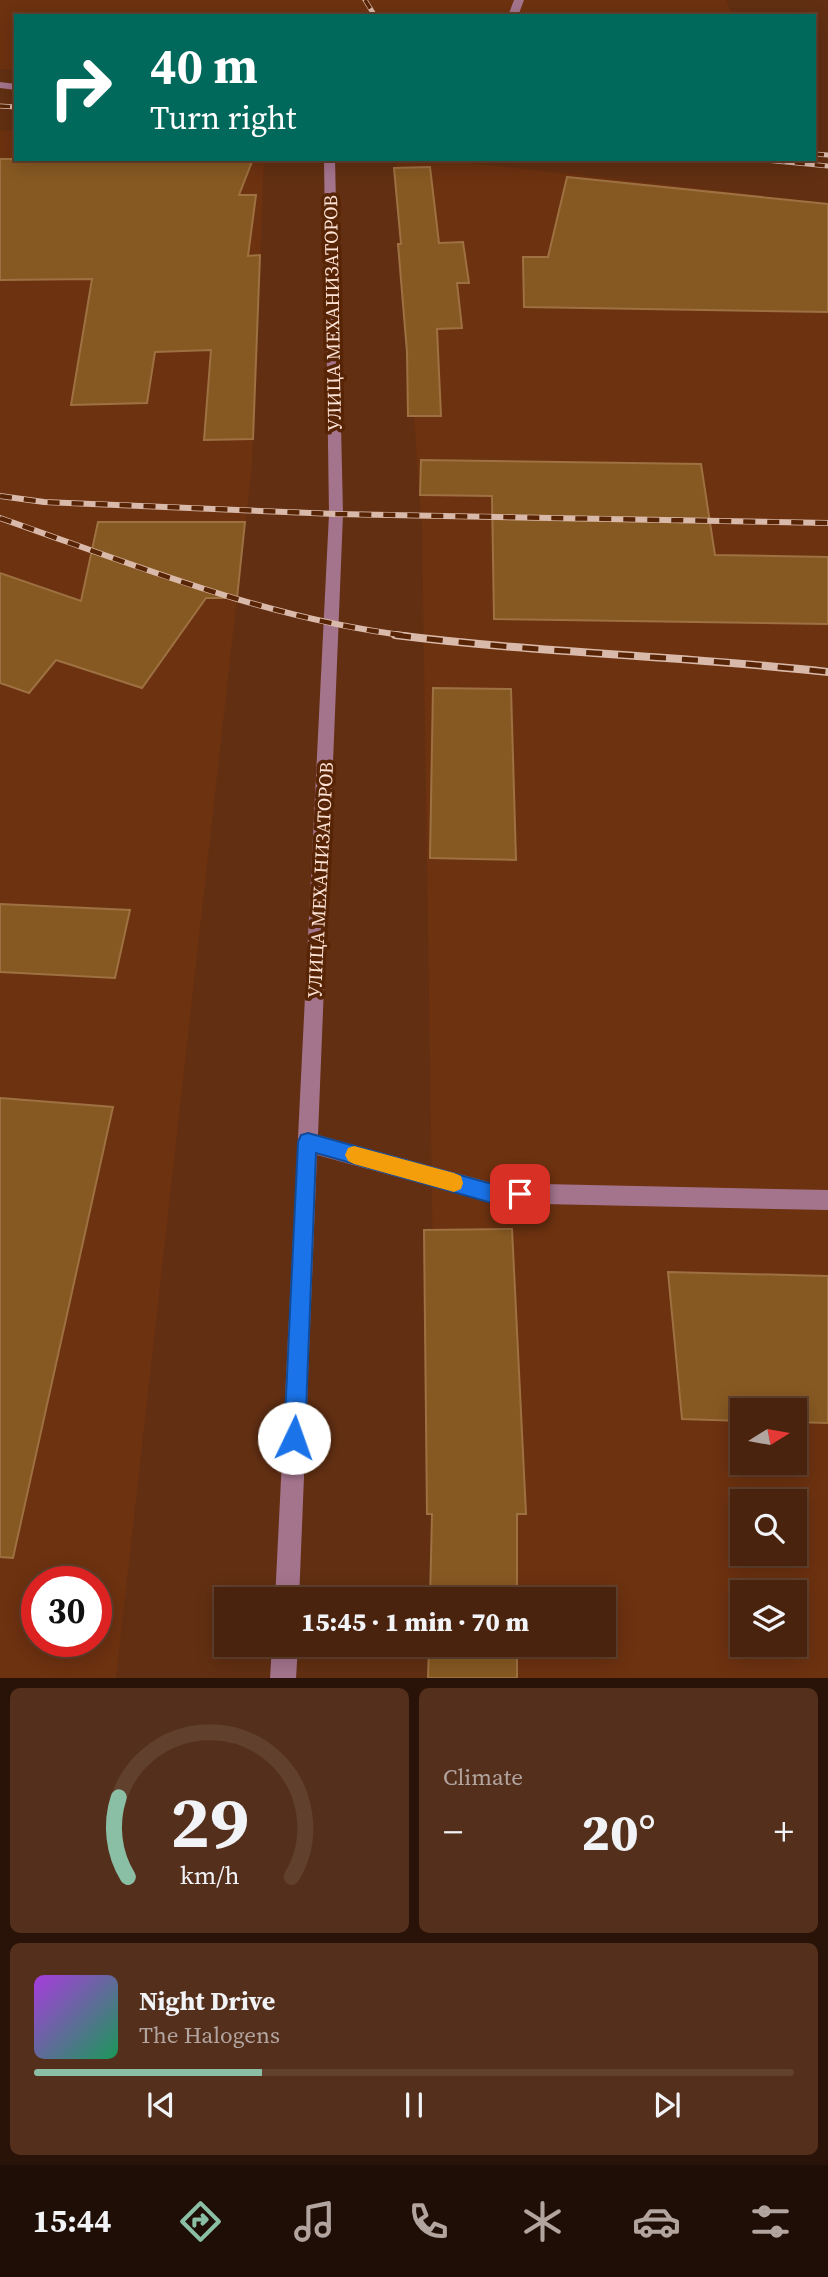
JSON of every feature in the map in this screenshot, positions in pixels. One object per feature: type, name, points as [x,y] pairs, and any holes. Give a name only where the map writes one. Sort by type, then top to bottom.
[{"type":"street","name":"УЛИЦА МЕХАНИЗАТОРОВ","points":[[288,1587],[336,514],[329,161]]},
{"type":"street","points":[[308,1142],[492,1193],[828,1200]]},
{"type":"street","points":[[283,1678],[284,1657]]},
{"type":"shaded area","points":[[0,0],[726,0],[731,14],[14,14],[14,70],[0,69]]},
{"type":"shaded area","points":[[0,130],[14,131],[14,161],[264,161],[252,464],[116,1678],[0,1678]]},
{"type":"shaded area","points":[[396,161],[433,164],[434,161],[452,161],[828,203],[828,1678],[439,1678],[438,1657],[616,1657],[616,1587],[438,1587],[422,528]]},
{"type":"building","points":[[0,159],[252,161],[239,195],[256,195],[248,256],[260,255],[253,439],[204,440],[211,350],[155,352],[147,403],[71,405],[92,279],[0,280]]},
{"type":"building","points":[[430,167],[439,243],[463,242],[469,283],[457,283],[462,328],[437,329],[441,416],[408,416],[407,352],[398,244],[401,244],[394,168]]},
{"type":"building","points":[[567,177],[828,204],[828,312],[524,307],[523,257],[548,257]]},
{"type":"building","points":[[421,460],[701,464],[715,555],[828,557],[828,624],[494,619],[492,496],[420,495]]},
{"type":"building","points":[[98,522],[245,522],[237,598],[206,598],[142,688],[56,660],[29,693],[0,683],[0,573],[81,601]]},
{"type":"building","points":[[433,688],[511,689],[516,860],[430,858]]},
{"type":"building","points":[[0,904],[130,910],[115,978],[0,972]]},
{"type":"building","points":[[0,1098],[113,1107],[13,1558],[0,1557]]},
{"type":"building","points":[[512,1229],[526,1514],[517,1514],[517,1587],[430,1587],[432,1514],[427,1514],[424,1230]]},
{"type":"building","points":[[668,1272],[828,1276],[828,1423],[807,1422],[807,1398],[730,1398],[730,1421],[682,1419]]},
{"type":"building","points":[[429,1657],[517,1657],[517,1678],[428,1678]]},
{"type":"railway","points":[[365,0],[374,14]]},
{"type":"railway","points":[[0,106],[14,107]]},
{"type":"railway","points":[[816,154],[828,155]]},
{"type":"railway","points":[[776,161],[828,166]]},
{"type":"railway","points":[[0,496],[44,502],[336,514],[828,523]]},
{"type":"railway","points":[[0,518],[151,572],[253,604],[356,628],[409,636]]},
{"type":"railway","points":[[395,635],[828,672]]},
{"type":"slow traffic","points":[[354,1155],[454,1183]]},
{"type":"route","points":[[294,1438],[308,1142],[492,1193],[520,1194]]}]
